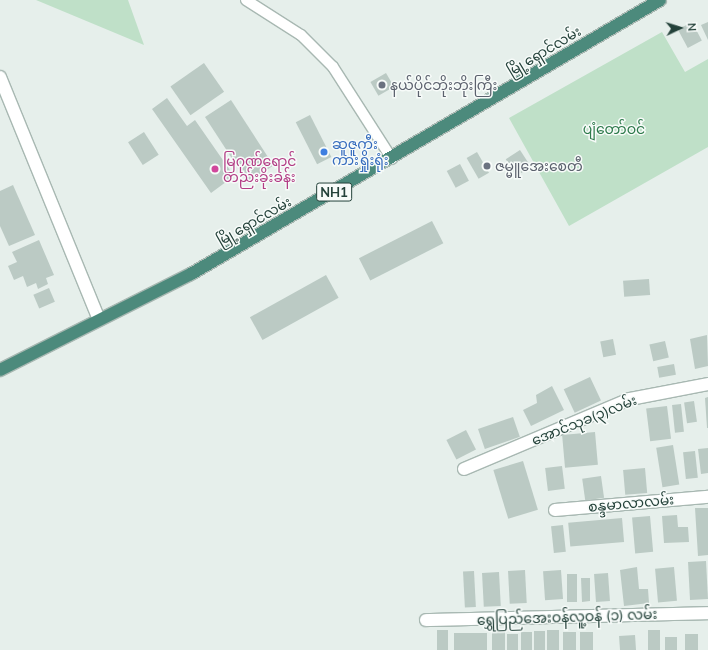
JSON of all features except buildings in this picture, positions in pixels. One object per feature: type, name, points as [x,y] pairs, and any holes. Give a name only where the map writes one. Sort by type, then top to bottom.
[{"type":"highway","name":"မြို့ရှောင်လမ်း","points":[[0,370],[191,274],[392,159],[660,0]]},
{"type":"street","points":[[0,77],[99,320]]},
{"type":"street","name":"အောင်သုခ(၃)လမ်း","points":[[464,470],[630,400],[708,384]]},
{"type":"street","name":"စန္ဒမာလာလမ်း","points":[[555,510],[708,497]]},
{"type":"street","name":"ရွှေပြည်အေးဝန်လူ့ဝန် (၁) လမ်း","points":[[426,620],[708,613]]},
{"type":"lane","points":[[246,0],[301,35],[332,67],[392,159]]},
{"type":"green space","points":[[36,0],[128,0],[144,45]]},
{"type":"green space","name":"ပျံတော်ဝင်","points":[[662,32],[685,72],[708,59],[708,147],[569,226],[509,118]]},
{"type":"place","name":"နယ်ပိုင်ဘိုးဘိုးကြီး","points":[[382,85]]},
{"type":"place","name":"ဆူဇူကီး ကားရှိုးရုံး","points":[[324,152]]},
{"type":"place","name":"ဇမ္မူအေးစေတီ","points":[[487,166]]},
{"type":"place","name":"မြဂုဏ်ရောင် တည်းခိုးခန်း","points":[[215,169]]}]
